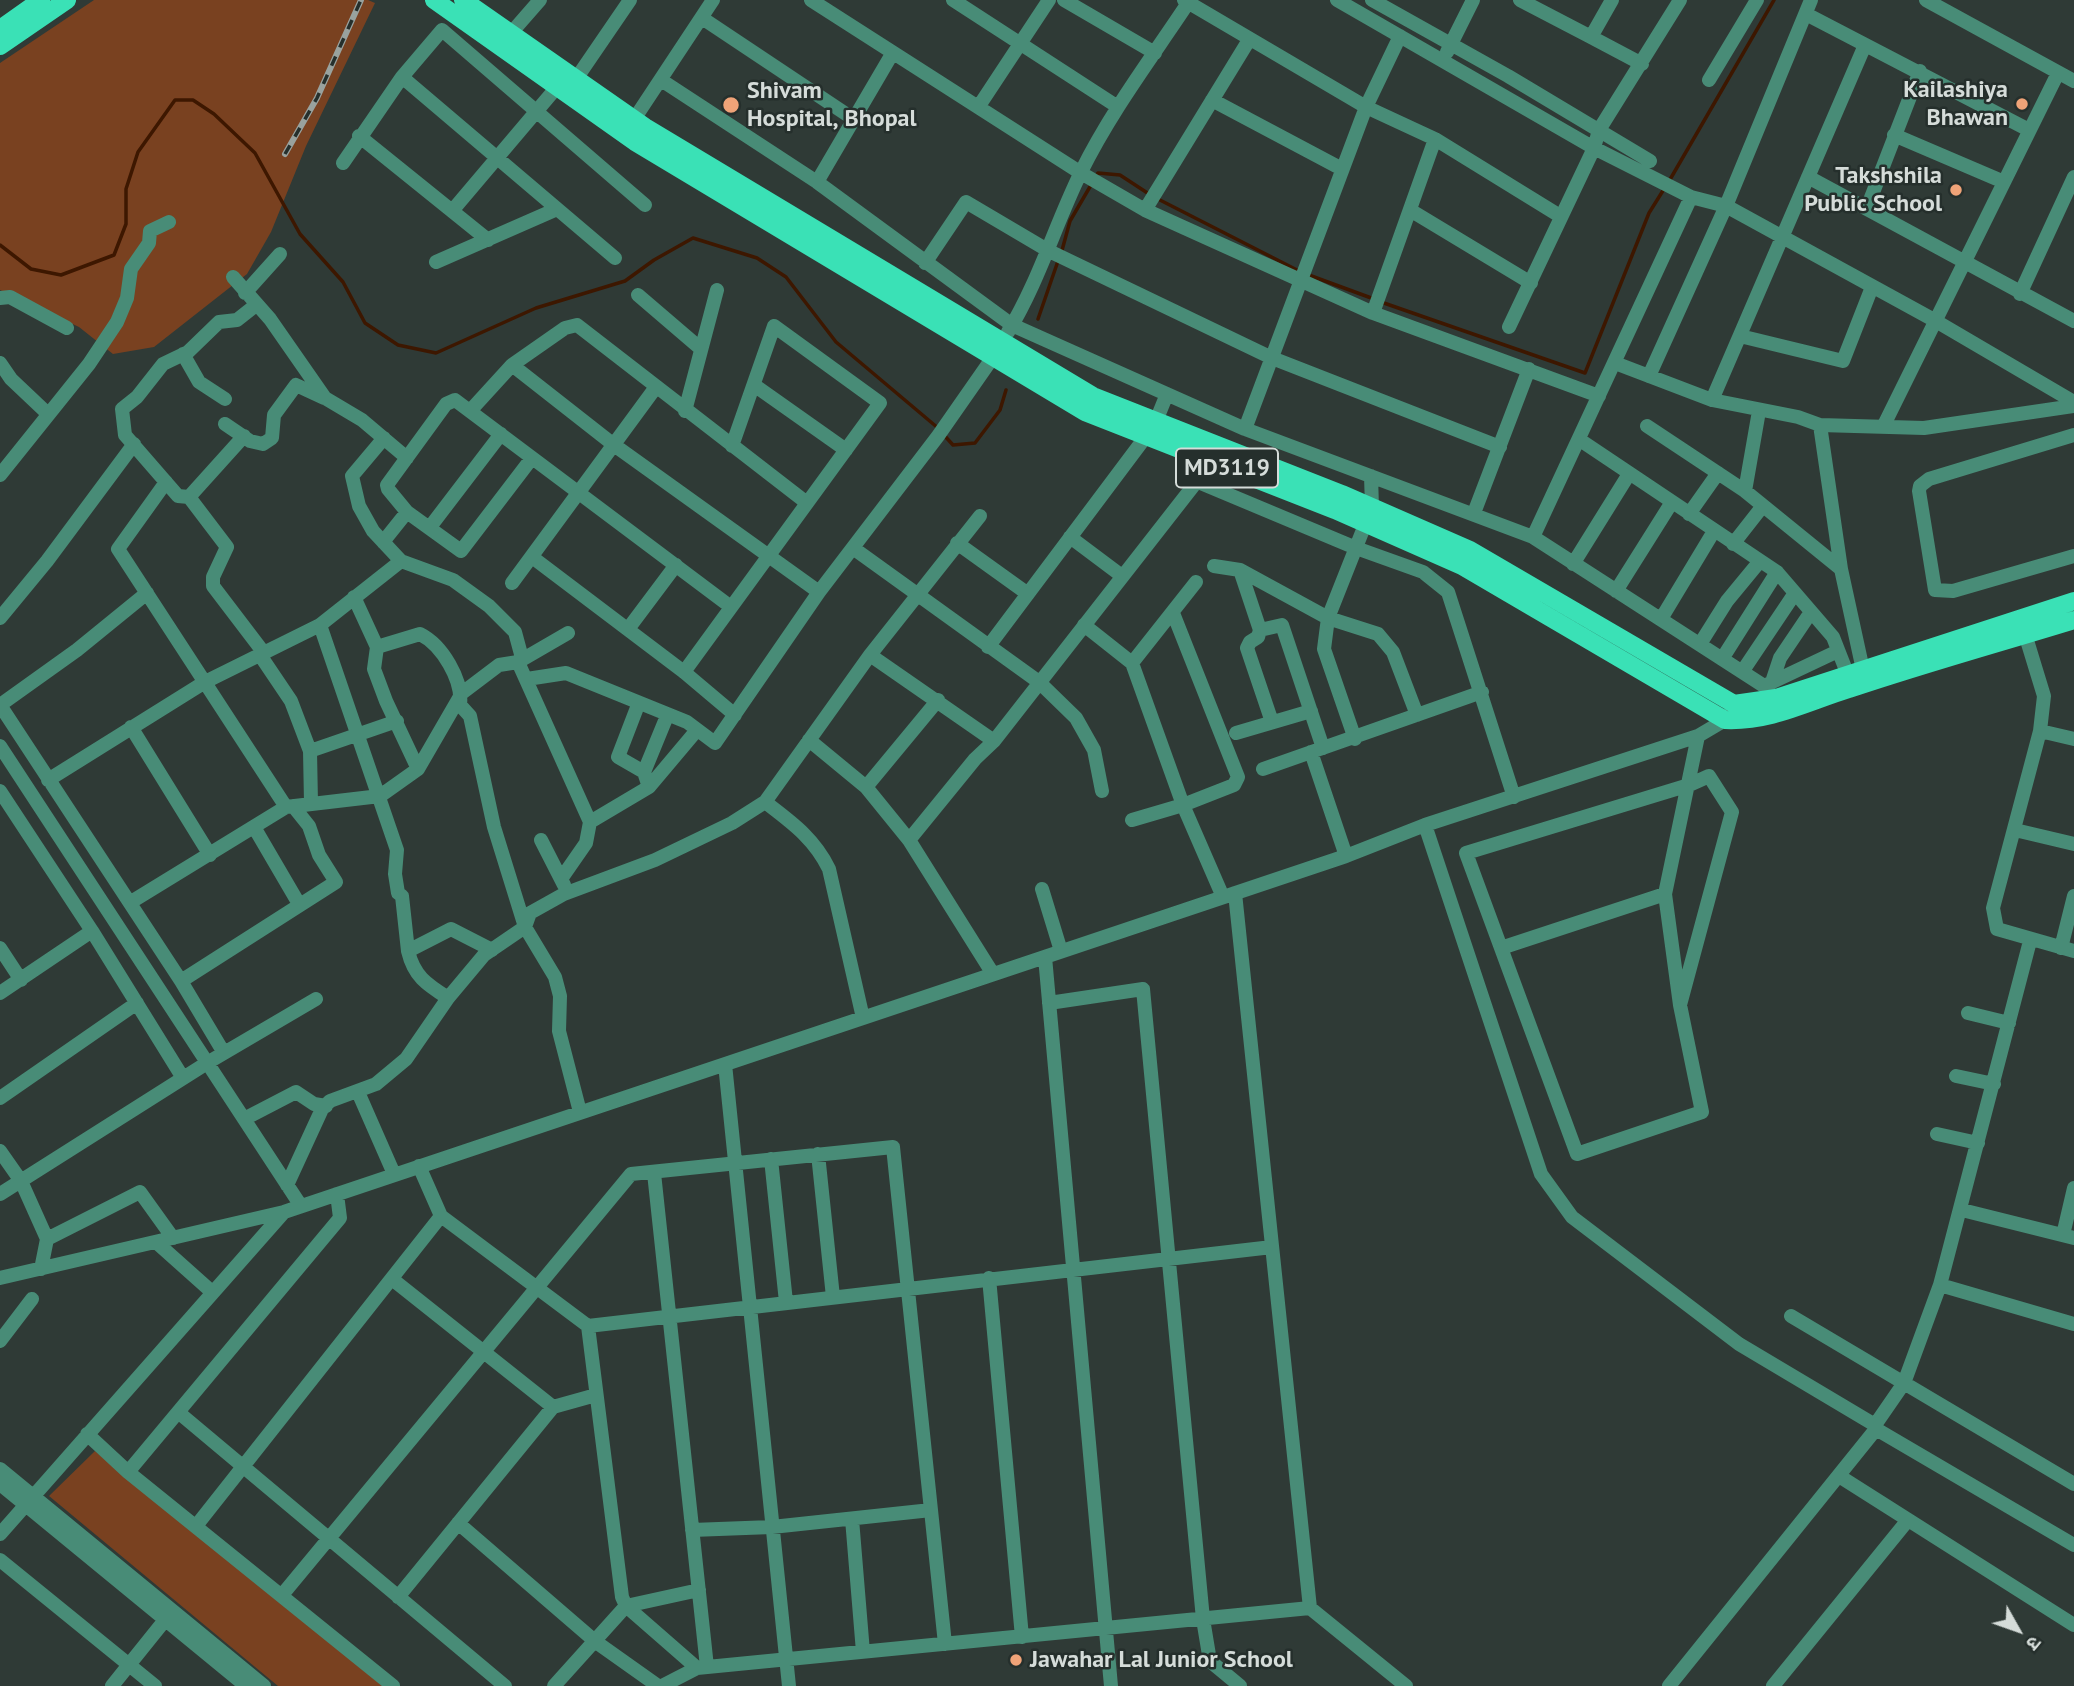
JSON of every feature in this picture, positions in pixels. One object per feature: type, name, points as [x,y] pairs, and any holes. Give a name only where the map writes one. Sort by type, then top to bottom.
[{"type":"main road","points":[[0,29],[41,0]]},
{"type":"main road","points":[[0,47],[67,0]]},
{"type":"main road","name":"MD3119","points":[[434,0],[458,7],[505,40],[576,79],[629,127]]},
{"type":"main road","name":"MD3119","points":[[505,40],[557,87],[1003,341],[1085,412],[1151,428],[1372,507],[1470,550],[1734,704]]},
{"type":"main road","name":"MD3119","points":[[1151,428],[1212,462],[1461,566],[1725,720]]},
{"type":"main road","points":[[1854,677],[2020,616],[2074,601]]},
{"type":"main road","points":[[1734,704],[1752,704],[1774,695],[2025,635],[2074,620]]},
{"type":"main road","points":[[1725,720],[1761,719],[1774,695]]},
{"type":"street","points":[[505,40],[540,0]]},
{"type":"street","points":[[576,79],[629,0]]},
{"type":"street","points":[[629,127],[713,0]]},
{"type":"street","points":[[811,0],[892,54],[1145,210],[1302,276],[1373,313],[1599,396]]},
{"type":"street","points":[[979,106],[1049,0]]},
{"type":"street","points":[[1064,0],[1155,53]]},
{"type":"street","points":[[1337,0],[1594,148],[1685,194],[1726,206],[1934,320],[2074,404]]},
{"type":"street","points":[[1372,0],[1650,161]]},
{"type":"street","points":[[1443,60],[1473,0]]},
{"type":"street","points":[[1520,0],[1642,64]]},
{"type":"street","points":[[1591,37],[1612,0]]},
{"type":"street","points":[[1509,327],[1594,148],[1599,130],[1680,0]]},
{"type":"street","points":[[1709,80],[1756,0]]},
{"type":"street","points":[[1649,376],[1726,206],[1811,0]]},
{"type":"street","points":[[1926,0],[2074,81]]},
{"type":"street","points":[[527,679],[566,673],[638,705],[687,722],[715,743],[819,592],[938,436],[1003,341],[1049,251],[1091,179],[1118,107],[1188,1],[1249,40],[1366,107],[1436,139],[1560,216]]},
{"type":"street","points":[[960,2],[1118,107]]},
{"type":"street","points":[[343,163],[402,77],[458,7]]},
{"type":"street","points":[[1386,29],[1395,13]]},
{"type":"street","points":[[1805,14],[1920,71],[2029,131]]},
{"type":"street","points":[[702,18],[855,120]]},
{"type":"street","points":[[442,30],[645,205]]},
{"type":"street","points":[[1245,429],[1366,107],[1400,36]]},
{"type":"street","points":[[1145,210],[1249,40]]},
{"type":"street","points":[[1713,400],[1864,45]]},
{"type":"street","points":[[817,182],[892,54]]},
{"type":"street","points":[[1867,208],[1920,71]]},
{"type":"street","points":[[1884,427],[1934,320],[2058,74]]},
{"type":"street","points":[[402,77],[615,258]]},
{"type":"street","points":[[661,80],[817,182],[925,263],[1003,341],[1167,394],[1245,429],[1533,537],[1774,695]]},
{"type":"street","points":[[452,211],[557,87]]},
{"type":"street","points":[[1212,100],[1342,169]]},
{"type":"street","points":[[1894,135],[2004,182]]},
{"type":"street","points":[[359,136],[488,240]]},
{"type":"street","points":[[1373,313],[1436,139]]},
{"type":"street","points":[[1808,177],[2074,321]]},
{"type":"street","points":[[2020,294],[2074,177]]},
{"type":"street","points":[[1533,537],[1615,363],[1685,194]]},
{"type":"street","points":[[925,263],[966,202],[1049,251],[1272,358],[1500,447]]},
{"type":"street","points":[[436,261],[557,209]]},
{"type":"street","points":[[1410,210],[1531,282]]},
{"type":"street","points":[[0,475],[89,364],[117,322],[127,298],[131,269],[149,243],[152,228],[169,222]]},
{"type":"street","points":[[245,293],[280,254]]},
{"type":"street","points":[[233,277],[270,319],[328,400]]},
{"type":"street","points":[[1740,336],[1843,360],[1872,287]]},
{"type":"street","points":[[685,411],[717,290]]},
{"type":"street","points":[[0,298],[6,295],[67,328]]},
{"type":"street","points":[[638,295],[701,349]]},
{"type":"street","points":[[244,436],[189,496],[178,496],[125,435],[122,409],[175,358],[219,322],[237,320],[256,305]]},
{"type":"street","points":[[470,411],[512,365],[565,328],[577,325],[807,503]]},
{"type":"street","points":[[684,671],[880,403],[774,326],[732,446]]},
{"type":"street","points":[[175,358],[200,383],[225,399]]},
{"type":"street","points":[[0,363],[11,379],[48,414]]},
{"type":"street","points":[[1615,363],[1713,400],[1798,417],[1820,425],[1924,428],[2074,404]]},
{"type":"street","points":[[512,365],[614,445],[819,592]]},
{"type":"street","points":[[1474,513],[1530,369]]},
{"type":"street","points":[[225,424],[263,444],[272,438],[274,415],[296,385],[328,400],[384,438],[407,458]]},
{"type":"street","points":[[754,385],[846,450]]},
{"type":"street","points":[[513,583],[656,387]]},
{"type":"street","points":[[988,647],[1151,428],[1167,394]]},
{"type":"street","points":[[532,458],[461,551],[407,512],[387,485],[446,404],[455,400],[732,607]]},
{"type":"street","points":[[1745,491],[1759,411]]},
{"type":"street","points":[[1820,425],[1854,677]]},
{"type":"street","points":[[1647,426],[1745,491],[1841,569]]},
{"type":"street","points":[[430,527],[501,435]]},
{"type":"street","points":[[2074,435],[1929,479],[1920,486],[1919,491],[1935,590],[1953,591],[2074,556]]},
{"type":"street","points":[[384,438],[352,476],[359,506],[383,542],[401,561],[453,580],[489,606],[515,632],[527,679],[590,822],[586,843],[565,886]]},
{"type":"street","points":[[1580,440],[1777,572],[1833,637],[1854,677]]},
{"type":"street","points":[[0,618],[47,561],[134,444]]},
{"type":"street","points":[[909,840],[975,759],[994,741],[1212,462]]},
{"type":"street","points":[[1689,514],[1718,472]]},
{"type":"street","points":[[1573,564],[1629,474]]},
{"type":"street","points":[[1354,739],[1324,649],[1328,618],[1372,507],[1371,476]]},
{"type":"street","points":[[1196,481],[1356,548],[1423,572],[1448,592],[1514,797]]},
{"type":"street","points":[[166,482],[118,549],[290,806],[309,826],[319,855],[336,882],[181,981]]},
{"type":"street","points":[[189,496],[227,547],[213,577],[213,586],[262,654],[291,701],[310,751],[311,803]]},
{"type":"street","points":[[1616,591],[1672,502]]},
{"type":"street","points":[[1733,544],[1762,507]]},
{"type":"street","points":[[383,542],[407,512]]},
{"type":"street","points":[[244,1119],[296,1092],[314,1104],[326,1106],[376,1084],[406,1059],[447,998],[492,950],[525,927],[530,913],[565,886],[656,860],[732,823],[765,802],[870,655],[979,516]]},
{"type":"street","points":[[1661,619],[1714,531]]},
{"type":"street","points":[[1070,537],[1122,576]]},
{"type":"street","points":[[957,543],[1028,594]]},
{"type":"street","points":[[853,548],[1039,682],[1086,731],[1094,750],[1102,791]]},
{"type":"street","points":[[532,556],[684,671],[736,715]]},
{"type":"street","points":[[48,780],[205,682],[313,629],[401,561]]},
{"type":"street","points":[[1700,644],[1727,601],[1760,561]]},
{"type":"street","points":[[628,629],[676,565]]},
{"type":"street","points":[[1214,566],[1240,570],[1328,618],[1378,634],[1394,652],[1417,715]]},
{"type":"street","points":[[1240,570],[1260,630]]},
{"type":"street","points":[[1722,659],[1777,572]]},
{"type":"street","points":[[1132,663],[1196,582]]},
{"type":"street","points":[[147,593],[77,650],[0,705],[131,902],[224,1054]]},
{"type":"street","points":[[1742,672],[1795,593]]},
{"type":"street","points":[[354,597],[377,647],[374,669],[418,769]]},
{"type":"street","points":[[1774,695],[1780,658],[1811,611]]},
{"type":"street","points":[[1132,820],[1183,805],[1234,785],[1238,777],[1173,613]]},
{"type":"street","points":[[2020,616],[2044,696],[2040,731],[1993,908],[1997,929],[2030,941],[2068,949],[2074,895]]},
{"type":"street","points":[[1084,625],[1132,663],[1183,805],[1229,895],[1272,1247],[1310,1608],[1406,1686]]},
{"type":"street","points":[[1272,722],[1248,648],[1260,630],[1282,625],[1311,711],[1317,750],[1346,856]]},
{"type":"street","points":[[313,629],[352,738],[380,796],[397,850],[395,874],[398,893],[402,896],[408,951],[413,969],[423,982],[447,998]]},
{"type":"street","points":[[377,647],[420,634],[432,640],[452,671],[462,693],[460,705],[470,716],[494,827],[525,927],[555,977],[560,996],[559,1031],[580,1112]]},
{"type":"street","points":[[131,902],[290,806],[380,796],[418,769],[462,693],[496,666],[520,660],[568,634]]},
{"type":"street","points":[[1774,695],[1838,651]]},
{"type":"street","points":[[870,655],[994,741]]},
{"type":"street","points":[[1263,769],[1482,692]]},
{"type":"street","points":[[866,788],[937,700]]},
{"type":"street","points":[[0,1278],[284,1212],[1346,856],[1425,825],[1699,736],[1725,720],[1734,704]]},
{"type":"street","points":[[638,705],[618,757],[644,772]]},
{"type":"street","points":[[1236,733],[1311,711]]},
{"type":"street","points":[[649,787],[644,772],[667,716]]},
{"type":"street","points":[[310,751],[397,721]]},
{"type":"street","points":[[131,727],[210,855]]},
{"type":"street","points":[[590,822],[649,787],[697,730]]},
{"type":"street","points":[[2040,731],[2074,739]]},
{"type":"street","points":[[1680,1005],[1732,813],[1709,776],[1689,785],[1466,853],[1577,1154],[1702,1112],[1680,1005],[1665,894],[1689,785],[1699,736]]},
{"type":"street","points":[[809,740],[866,788],[909,840],[993,974]]},
{"type":"street","points":[[0,746],[301,1206]]},
{"type":"street","points":[[29,791],[3,801],[92,931],[183,1078]]},
{"type":"street","points":[[765,802],[807,835],[820,850],[829,869],[863,1018]]},
{"type":"street","points":[[1425,825],[1541,1174],[1572,1217],[1739,1344],[2074,1545]]},
{"type":"street","points":[[254,827],[299,904]]},
{"type":"street","points":[[2015,830],[2074,844]]},
{"type":"street","points":[[541,840],[565,886]]},
{"type":"street","points":[[1042,889],[1061,951]]},
{"type":"street","points":[[1501,947],[1665,894]]},
{"type":"street","points":[[408,951],[451,929],[492,950]]},
{"type":"street","points":[[0,993],[92,931]]},
{"type":"street","points":[[1669,1686],[1839,1476],[1876,1427],[1904,1383],[1940,1285],[1962,1210],[2030,941]]},
{"type":"street","points":[[0,948],[21,980]]},
{"type":"street","points":[[1045,957],[1111,1686]]},
{"type":"street","points":[[1049,1003],[1143,989],[1203,1619],[1210,1661],[1240,1686]]},
{"type":"street","points":[[0,1194],[206,1063],[316,999]]},
{"type":"street","points":[[0,1098],[137,1003]]},
{"type":"street","points":[[1968,1013],[2009,1023]]},
{"type":"street","points":[[725,1064],[789,1686]]},
{"type":"street","points":[[1956,1076],[1994,1084]]},
{"type":"street","points":[[358,1092],[394,1174]]},
{"type":"street","points":[[287,1185],[326,1106]]},
{"type":"street","points":[[1937,1134],[1978,1143]]},
{"type":"street","points":[[282,1595],[534,1287],[631,1174],[893,1147],[910,1287],[945,1644]]},
{"type":"street","points":[[0,1151],[21,1181],[47,1240],[41,1269]]},
{"type":"street","points":[[818,1154],[833,1297]]},
{"type":"street","points":[[771,1159],[786,1302]]},
{"type":"street","points":[[419,1166],[440,1216],[588,1326],[1272,1247]]},
{"type":"street","points":[[654,1172],[699,1590],[702,1668]]},
{"type":"street","points":[[1962,1210],[2068,1236],[2074,1188]]},
{"type":"street","points":[[47,1240],[140,1192],[173,1238]]},
{"type":"street","points":[[128,1472],[340,1218],[337,1194]]},
{"type":"street","points":[[0,1534],[284,1212]]},
{"type":"street","points":[[195,1526],[243,1469],[440,1216]]},
{"type":"street","points":[[156,1241],[212,1292]]},
{"type":"street","points":[[989,1278],[1022,1637]]},
{"type":"street","points":[[392,1279],[553,1407]]},
{"type":"street","points":[[1940,1285],[2074,1324]]},
{"type":"street","points":[[0,1341],[32,1299]]},
{"type":"street","points":[[1791,1316],[2074,1484]]},
{"type":"street","points":[[588,1326],[622,1597],[626,1605],[702,1668]]},
{"type":"street","points":[[398,1597],[553,1407],[596,1395]]},
{"type":"street","points":[[178,1412],[506,1686]]},
{"type":"street","points":[[87,1434],[128,1472],[393,1686]]},
{"type":"street","points":[[0,1469],[29,1500],[165,1620],[246,1686]]},
{"type":"street","points":[[1839,1476],[2074,1625]]},
{"type":"street","points":[[0,1484],[29,1500],[264,1686]]},
{"type":"street","points":[[692,1530],[772,1527],[931,1510]]},
{"type":"street","points":[[852,1519],[863,1652]]},
{"type":"street","points":[[1773,1686],[1908,1520]]},
{"type":"street","points":[[458,1523],[596,1642],[660,1686],[702,1668],[1310,1608]]},
{"type":"street","points":[[0,1560],[155,1686]]},
{"type":"street","points":[[554,1686],[596,1642],[626,1605],[699,1590]]},
{"type":"street","points":[[112,1686],[165,1620]]},
{"type":"shaded area","points":[[94,0],[368,0],[375,3],[306,146],[271,232],[247,274],[154,347],[113,354],[79,327],[0,290],[0,63]]},
{"type":"shaded area","points":[[95,1451],[383,1686],[278,1686],[49,1496]]},
{"type":"waterway","points":[[1668,183],[1774,0]]},
{"type":"waterway","points":[[0,245],[31,269],[61,275],[114,255],[126,224],[126,189],[138,152],[175,100],[193,100],[214,114],[255,153],[300,234],[343,282],[365,323],[398,345],[436,353],[536,308],[625,281],[654,260],[693,238],[757,258],[786,277],[836,342],[938,428]]},
{"type":"waterway","points":[[1095,178],[1098,173],[1120,175],[1149,194]]},
{"type":"waterway","points":[[1061,254],[1070,221],[1091,185]]},
{"type":"waterway","points":[[1381,302],[1585,373],[1649,213],[1664,189]]},
{"type":"waterway","points":[[1156,198],[1299,271]]},
{"type":"waterway","points":[[1038,319],[1058,261]]},
{"type":"waterway","points":[[1306,274],[1374,299]]},
{"type":"waterway","points":[[943,434],[953,445],[975,443],[1000,410],[1006,390]]},
{"type":"railway","points":[[285,154],[317,98],[361,0]]},
{"type":"place","name":"Kailashiya Bhawan","points":[[2022,104]]},
{"type":"place","name":"Shivam Hospital, Bhopal","points":[[731,105]]},
{"type":"place","name":"Takshshila Public School","points":[[1956,190]]},
{"type":"place","name":"Jawahar Lal Junior School","points":[[1016,1660]]}]
